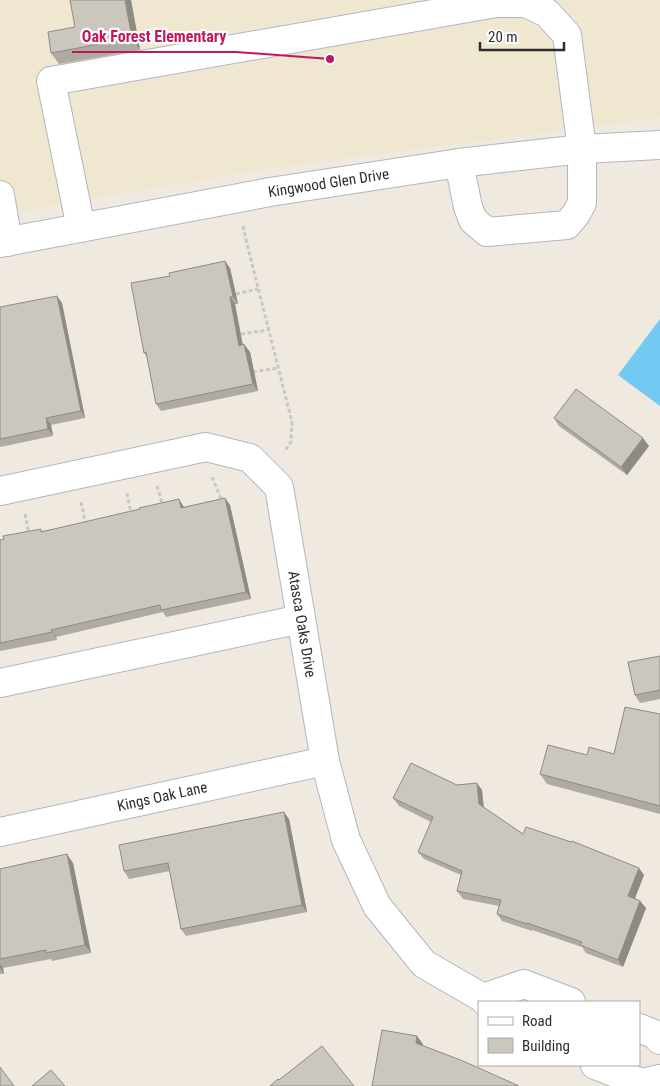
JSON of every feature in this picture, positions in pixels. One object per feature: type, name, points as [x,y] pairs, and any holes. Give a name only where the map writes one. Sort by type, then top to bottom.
[{"type":"street","points":[[81,228],[51,81],[496,3],[526,3],[548,13],[567,35],[582,149],[582,203],[576,214],[567,225],[487,232],[473,220],[468,206],[459,163]]},
{"type":"street","name":"Kingwood Glen Drive","points":[[4,242],[270,192],[459,163],[582,149],[660,145]]},
{"type":"street","points":[[0,195],[4,242]]},
{"type":"street","name":"Atasca Oaks Drive","points":[[0,490],[206,447],[250,458],[279,487],[325,761],[346,840],[377,906],[424,964],[485,1000],[524,984],[568,1001]]},
{"type":"street","points":[[0,683],[301,619]]},
{"type":"street","name":"Kings Oak Lane","points":[[0,832],[325,761]]},
{"type":"street","points":[[640,1028],[654,1034],[660,1040]]},
{"type":"street","points":[[598,1066],[642,1083],[660,1079]]},
{"type":"path","points":[[238,199],[248,248],[292,422],[291,442],[281,456],[262,470]]},
{"type":"path","points":[[236,294],[258,289]]},
{"type":"path","points":[[241,334],[268,330]]},
{"type":"path","points":[[254,372],[278,368]]},
{"type":"shaded area","points":[[0,0],[660,0],[660,118],[265,169],[0,215]]},
{"type":"water","points":[[660,319],[660,406],[618,375]]},
{"type":"building","points":[[70,0],[125,0],[132,38],[51,53],[48,32],[75,27]]},
{"type":"building","points":[[225,261],[233,296],[230,297],[239,346],[244,344],[253,384],[156,404],[131,283],[170,276],[169,273]]},
{"type":"building","points":[[57,296],[81,411],[46,418],[48,429],[0,439],[0,307]]},
{"type":"building","points":[[576,389],[643,438],[621,467],[554,418]]},
{"type":"building","points":[[225,498],[246,592],[161,610],[160,605],[0,643],[0,540],[4,539],[3,536],[41,529],[41,532],[179,499],[181,508]]},
{"type":"building","points":[[660,656],[660,690],[635,695],[628,662]]},
{"type":"building","points":[[625,707],[660,714],[660,806],[540,774],[548,745],[587,755],[589,747],[614,754]]},
{"type":"building","points":[[411,763],[457,785],[477,783],[479,804],[523,834],[526,827],[572,841],[639,868],[628,896],[640,901],[618,960],[580,945],[582,942],[497,914],[501,900],[457,891],[462,871],[418,852],[433,817],[393,798]]},
{"type":"building","points":[[284,812],[302,905],[181,929],[168,863],[124,871],[119,845]]},
{"type":"building","points":[[67,854],[85,945],[46,953],[46,950],[0,959],[0,869]]},
{"type":"building","points":[[382,1030],[417,1036],[416,1043],[519,1086],[372,1086]]},
{"type":"building","points":[[322,1046],[354,1086],[270,1086],[279,1080]]},
{"type":"building","points":[[0,1067],[14,1086],[0,1086]]},
{"type":"building","points":[[51,1070],[65,1086],[32,1086]]},
{"type":"place","name":"Oak Forest Elementary","points":[[330,59]]}]
